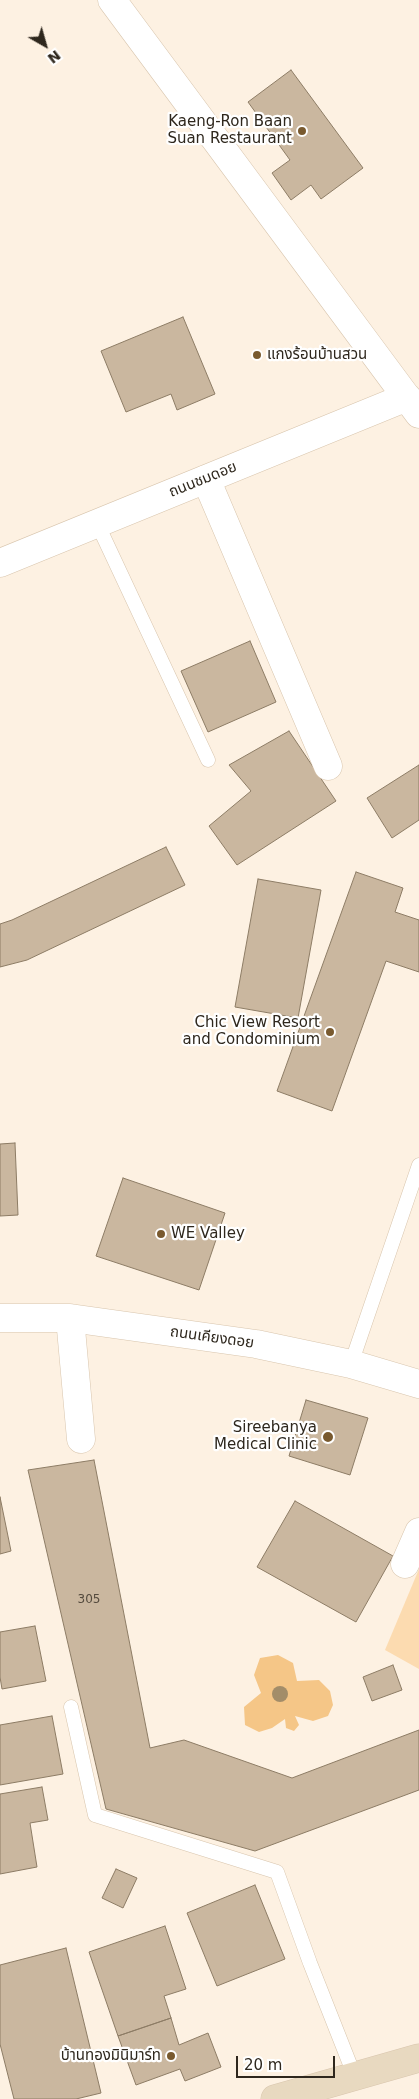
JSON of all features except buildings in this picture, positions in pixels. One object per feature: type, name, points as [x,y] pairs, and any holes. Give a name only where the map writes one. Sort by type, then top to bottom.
[{"type":"street","points":[[112,0],[413,405]]},
{"type":"street","name":"ถนนชมดอย","points":[[0,563],[206,478],[413,405]]},
{"type":"street","points":[[206,478],[328,766]]},
{"type":"street","name":"ถนนเคียงดอย","points":[[0,1318],[70,1318],[256,1344],[352,1364],[419,1384]]},
{"type":"street","points":[[70,1318],[81,1439]]},
{"type":"street","points":[[405,1564],[419,1532]]},
{"type":"street","points":[[275,2099],[419,2058]]},
{"type":"lane","points":[[97,523],[208,760]]},
{"type":"lane","points":[[352,1364],[419,1164]]},
{"type":"lane","points":[[71,1706],[95,1815],[277,1872],[310,1963],[355,2077]]},
{"type":"shaded area","points":[[419,1569],[419,1669],[385,1650]]},
{"type":"shaded area","points":[[278,1655],[293,1663],[297,1681],[319,1680],[330,1691],[333,1705],[328,1716],[313,1721],[295,1716],[299,1725],[294,1731],[286,1728],[285,1719],[272,1728],[259,1732],[245,1725],[244,1707],[261,1693],[254,1675],[260,1658]]},
{"type":"place","name":"Kaeng-Ron Baan Suan Restaurant","points":[[302,131]]},
{"type":"place","name":"แกงร้อนบ้านสวน","points":[[257,355]]},
{"type":"place","name":"Chic View Resort and Condominium","points":[[330,1032]]},
{"type":"place","name":"WE Valley","points":[[161,1234]]},
{"type":"place","name":"Sireebanya Medical Clinic","points":[[328,1437]]},
{"type":"place","name":"บ้านทองมินิมาร์ท","points":[[171,2056]]}]
